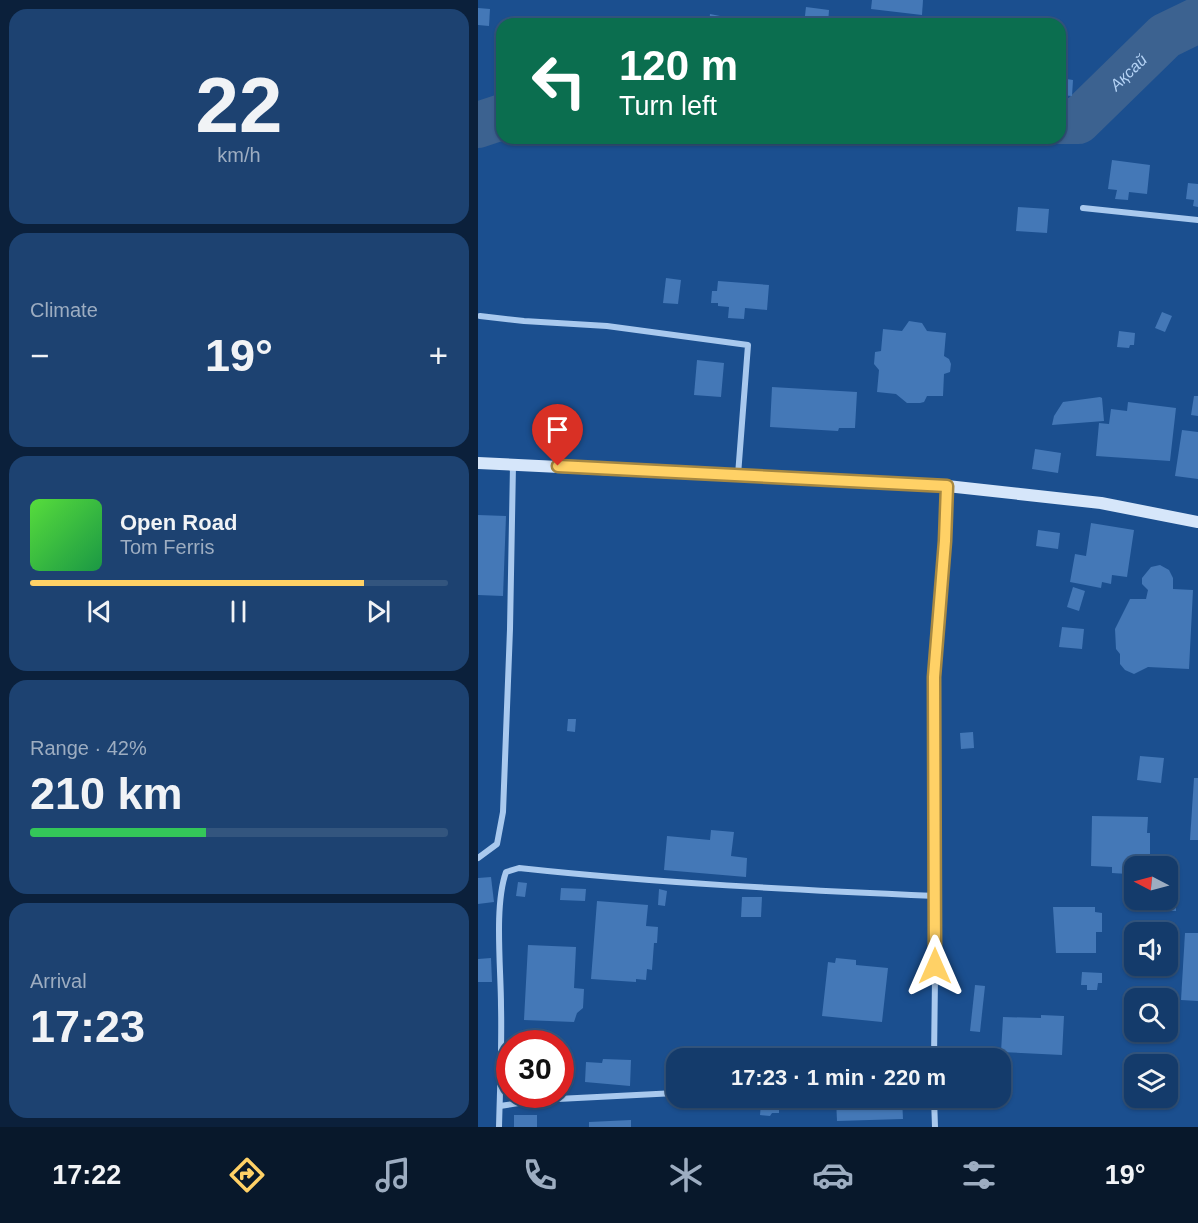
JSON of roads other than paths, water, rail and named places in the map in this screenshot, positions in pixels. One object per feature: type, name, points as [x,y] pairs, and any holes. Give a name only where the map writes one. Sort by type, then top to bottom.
[{"type":"street","points":[[1083,208],[1198,220]]},
{"type":"street","points":[[480,316],[607,326],[748,345],[738,475]]},
{"type":"street","points":[[478,463],[947,486],[1101,503],[1198,522]]},
{"type":"street","points":[[478,858],[498,844],[503,812],[513,464]]},
{"type":"street","points":[[934,1048],[936,896],[934,677],[947,486]]},
{"type":"street","points":[[502,1030],[500,913],[501,885],[506,872],[519,868],[733,887],[936,896]]},
{"type":"street","points":[[574,1098],[666,1094]]},
{"type":"street","points":[[499,1127],[500,1108]]},
{"type":"street","points":[[934,1108],[935,1127]]},
{"type":"waterway","name":"Ақсай","points":[[1066,121],[1078,121],[1165,36],[1198,20]]},
{"type":"waterway","name":"Ақсай","points":[[478,125],[496,119]]}]
